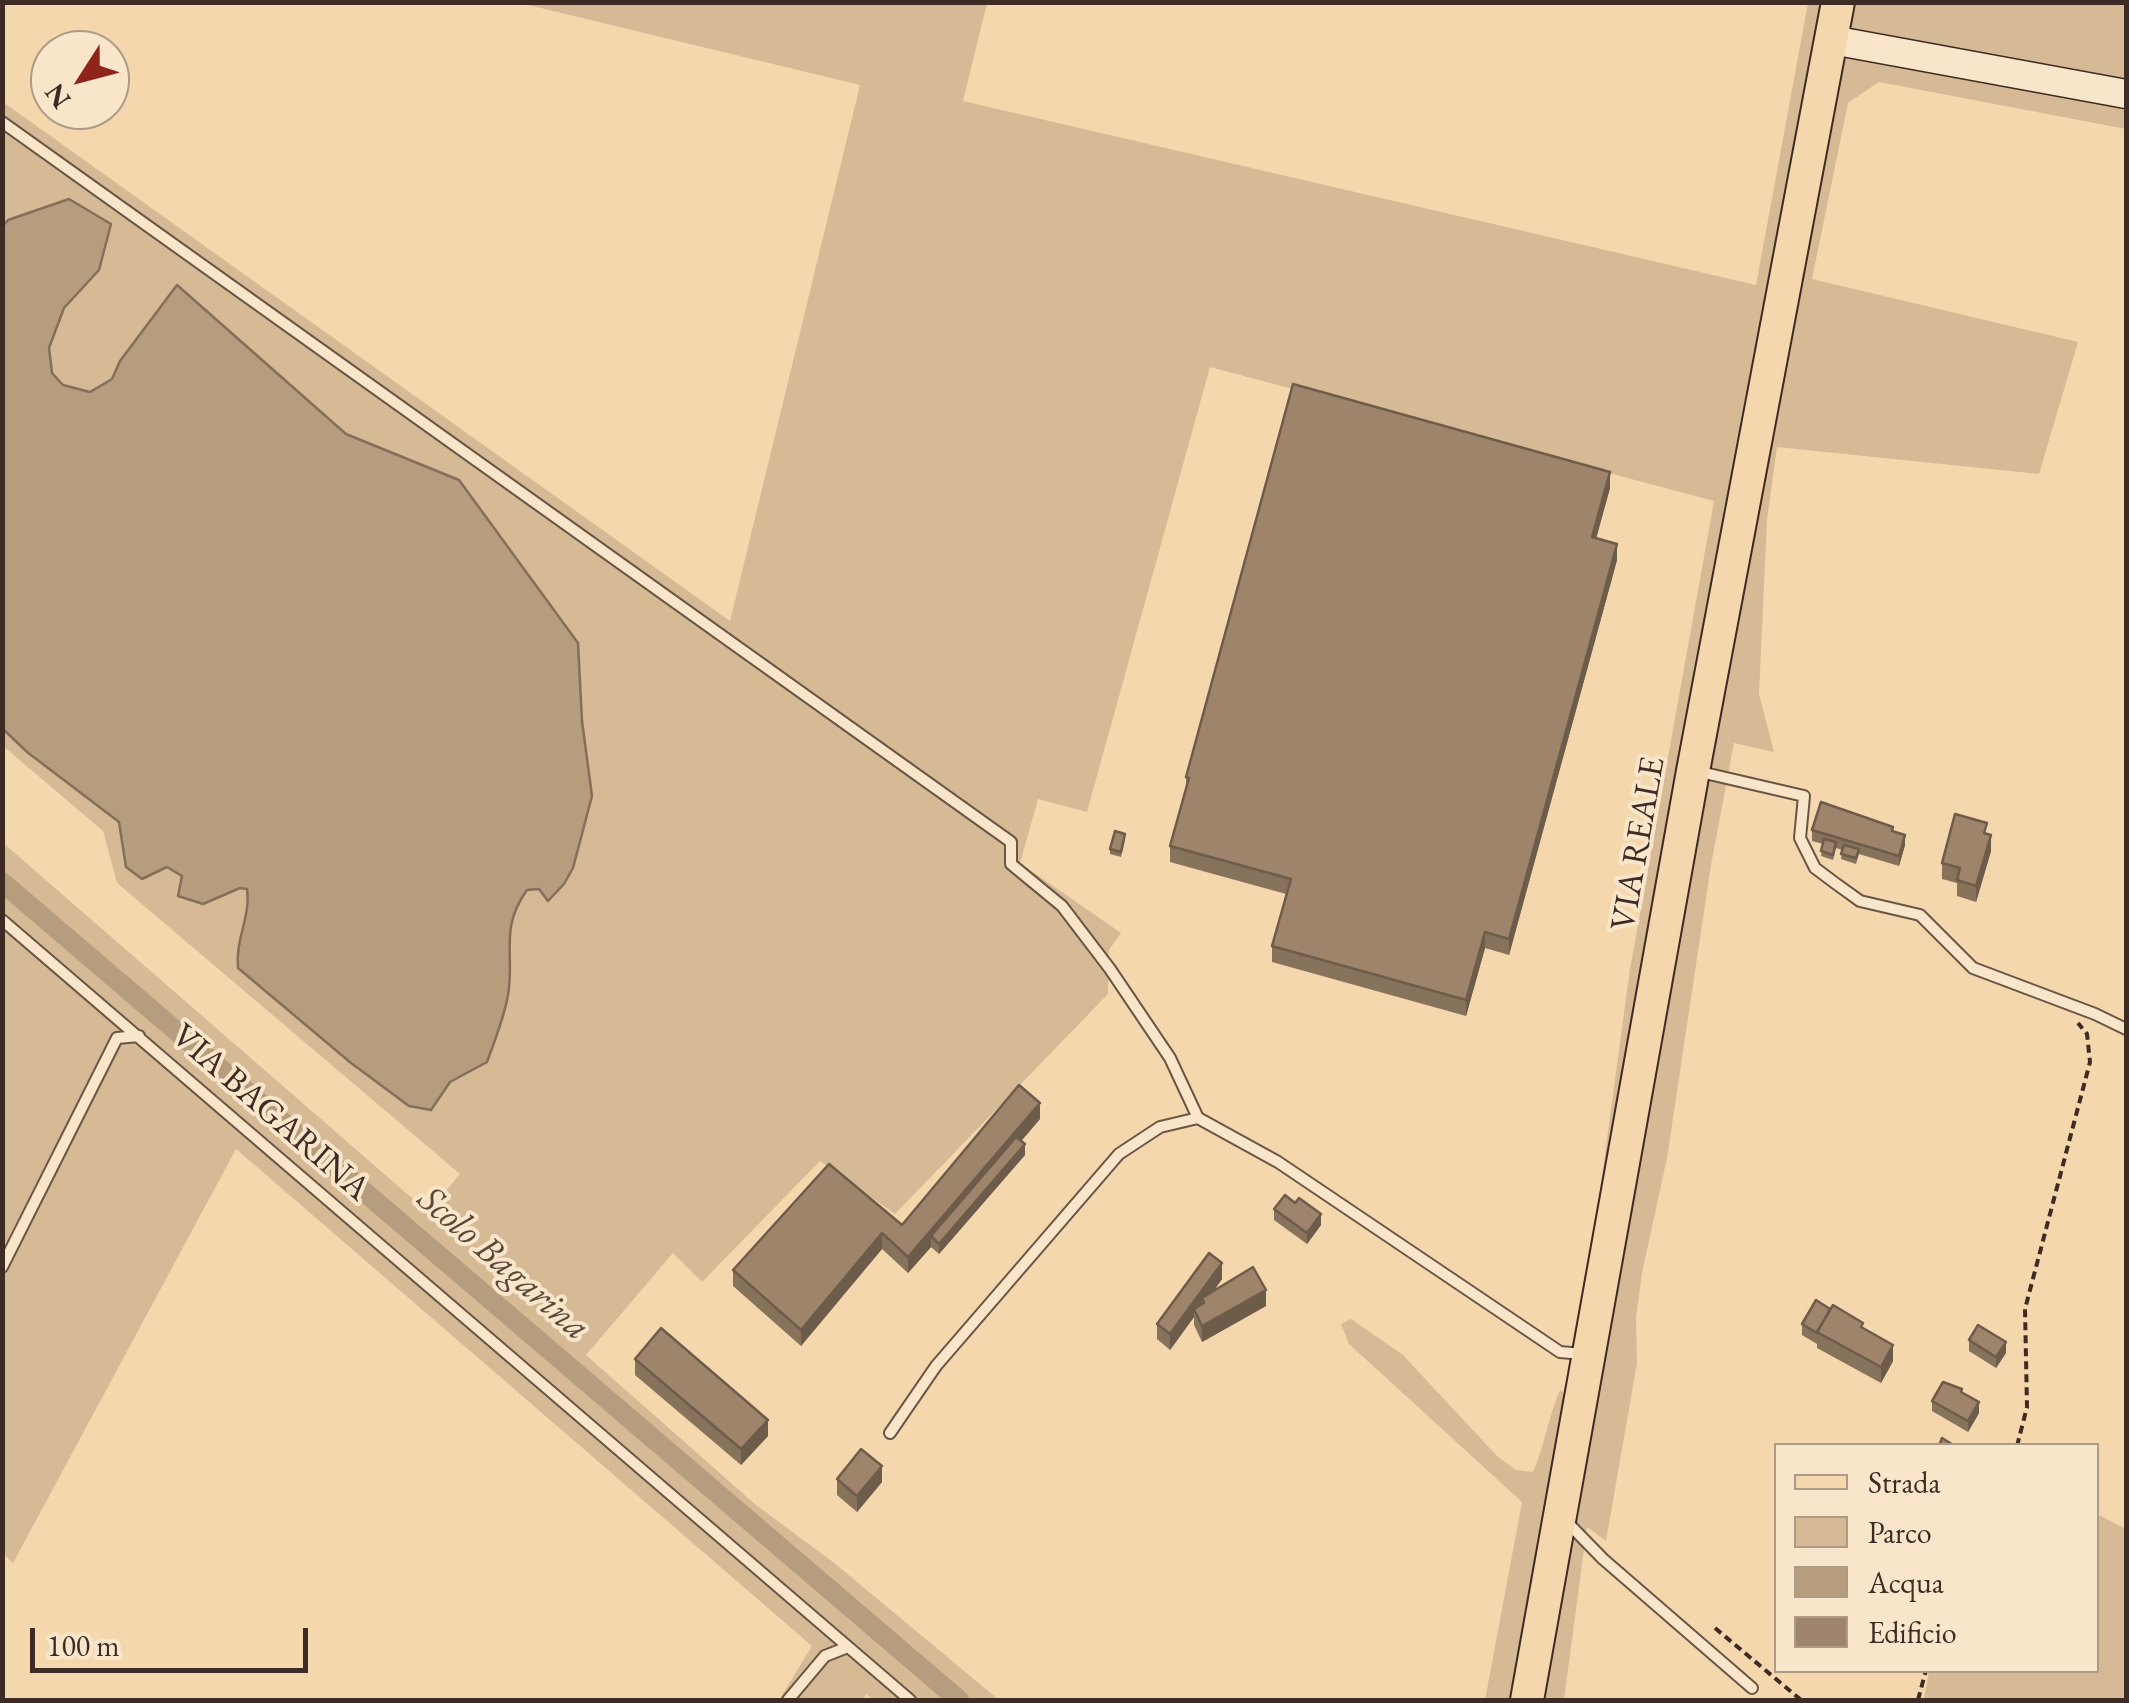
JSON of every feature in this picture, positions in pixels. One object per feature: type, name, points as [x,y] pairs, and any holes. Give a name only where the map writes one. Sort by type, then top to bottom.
[{"type":"main road","name":"VIA REALE","points":[[1528,1700],[1693,770],[1838,2]]},
{"type":"street","points":[[1832,40],[2126,94]]},
{"type":"lane","points":[[2,122],[1010,842],[1011,864],[1062,906],[1110,969],[1170,1058],[1198,1118],[1278,1162],[1560,1352],[1589,1354]]},
{"type":"lane","points":[[1693,770],[1804,796],[1800,838],[1816,868],[1860,901],[1920,915],[1973,968],[2126,1029]]},
{"type":"lane","name":"VIA BAGARINA","points":[[2,920],[910,1700]]},
{"type":"lane","points":[[2,1267],[117,1038],[139,1036]]},
{"type":"lane","points":[[890,1433],[936,1366],[1119,1154],[1160,1127],[1198,1118]]},
{"type":"lane","points":[[1560,1515],[1603,1559],[1752,1688]]},
{"type":"lane","points":[[788,1700],[824,1656],[848,1647]]},
{"type":"path","points":[[2017,1443],[2027,1407],[2025,1309],[2090,1062],[2088,1034],[2059,1000]]},
{"type":"path","points":[[1715,1628],[1801,1700]]},
{"type":"path","points":[[1918,1700],[1925,1673]]},
{"type":"green space","points":[[520,3],[987,3],[963,101],[1756,285],[1808,3],[2126,3],[2126,129],[1879,82],[1848,103],[1812,279],[2078,342],[2039,474],[1777,447],[1767,520],[1759,694],[1774,752],[1734,743],[1711,865],[1667,1158],[1642,1273],[1636,1318],[1637,1363],[1606,1541],[1587,1527],[1564,1700],[1485,1700],[1522,1502],[1349,1344],[1341,1324],[1351,1319],[1403,1355],[1497,1456],[1516,1470],[1533,1472],[1560,1390],[1564,1393],[1588,1280],[1630,969],[1714,501],[1210,367],[1087,812],[1038,799],[1020,863],[1121,933],[1109,950],[1108,994],[895,1214],[820,1161],[702,1282],[673,1253],[586,1355],[756,1505],[833,1562],[999,1700],[874,1700],[866,1694],[863,1700],[779,1700],[812,1646],[236,1149],[13,1563],[2,1552],[2,842],[428,1212],[460,1174],[117,883],[103,831],[3,746],[3,102],[30,121],[30,130],[42,130],[730,621],[860,85]]},
{"type":"green space","points":[[2099,1515],[2126,1529],[2126,1700],[1924,1700],[1929,1673],[2099,1673]]},
{"type":"water","points":[[69,199],[111,224],[99,270],[64,308],[49,348],[52,373],[63,385],[90,392],[112,379],[120,361],[177,285],[346,434],[459,480],[578,643],[582,721],[592,796],[573,868],[548,901],[539,889],[527,890],[518,904],[511,930],[508,995],[487,1062],[450,1082],[431,1110],[409,1106],[238,968],[247,889],[240,888],[203,904],[178,896],[182,876],[167,867],[142,879],[126,867],[119,822],[3,729],[3,226],[8,220]]},
{"type":"building","points":[[1293,384],[1610,472],[1592,537],[1617,544],[1598,614],[1509,939],[1485,932],[1466,1000],[1272,946],[1291,879],[1170,846]]},
{"type":"building","points":[[1821,802],[1893,827],[1892,831],[1905,835],[1899,856],[1812,830]]},
{"type":"building","points":[[1955,814],[1987,823],[1984,833],[1991,835],[1976,886],[1957,880],[1960,868],[1942,863]]},
{"type":"building","points":[[1115,831],[1125,834],[1121,852],[1110,849]]},
{"type":"building","points":[[1824,839],[1836,842],[1833,855],[1821,851]]},
{"type":"building","points":[[1844,845],[1859,849],[1856,858],[1841,854]]},
{"type":"building","points":[[1019,1085],[1040,1103],[908,1257],[882,1233],[801,1330],[733,1270],[829,1164],[902,1225]]},
{"type":"building","points":[[1016,1137],[1025,1144],[939,1244],[931,1236]]},
{"type":"building","points":[[1285,1195],[1295,1203],[1299,1198],[1321,1214],[1307,1233],[1274,1209]]},
{"type":"building","points":[[1209,1253],[1222,1263],[1170,1334],[1157,1324]]},
{"type":"building","points":[[1253,1267],[1266,1290],[1202,1326],[1194,1309],[1204,1303],[1202,1298]]},
{"type":"building","points":[[1816,1300],[1830,1309],[1817,1333],[1802,1324]]},
{"type":"building","points":[[1833,1305],[1893,1345],[1881,1367],[1817,1332]]},
{"type":"building","points":[[1978,1325],[2006,1342],[1996,1357],[1969,1340]]},
{"type":"building","points":[[661,1328],[768,1420],[741,1449],[635,1359]]},
{"type":"building","points":[[1943,1382],[1962,1389],[1979,1402],[1968,1421],[1932,1401]]},
{"type":"building","points":[[861,1449],[882,1466],[857,1496],[837,1479]]},
{"type":"waterway","name":"Scolo Bagarina","points":[[2,882],[959,1700]]}]
